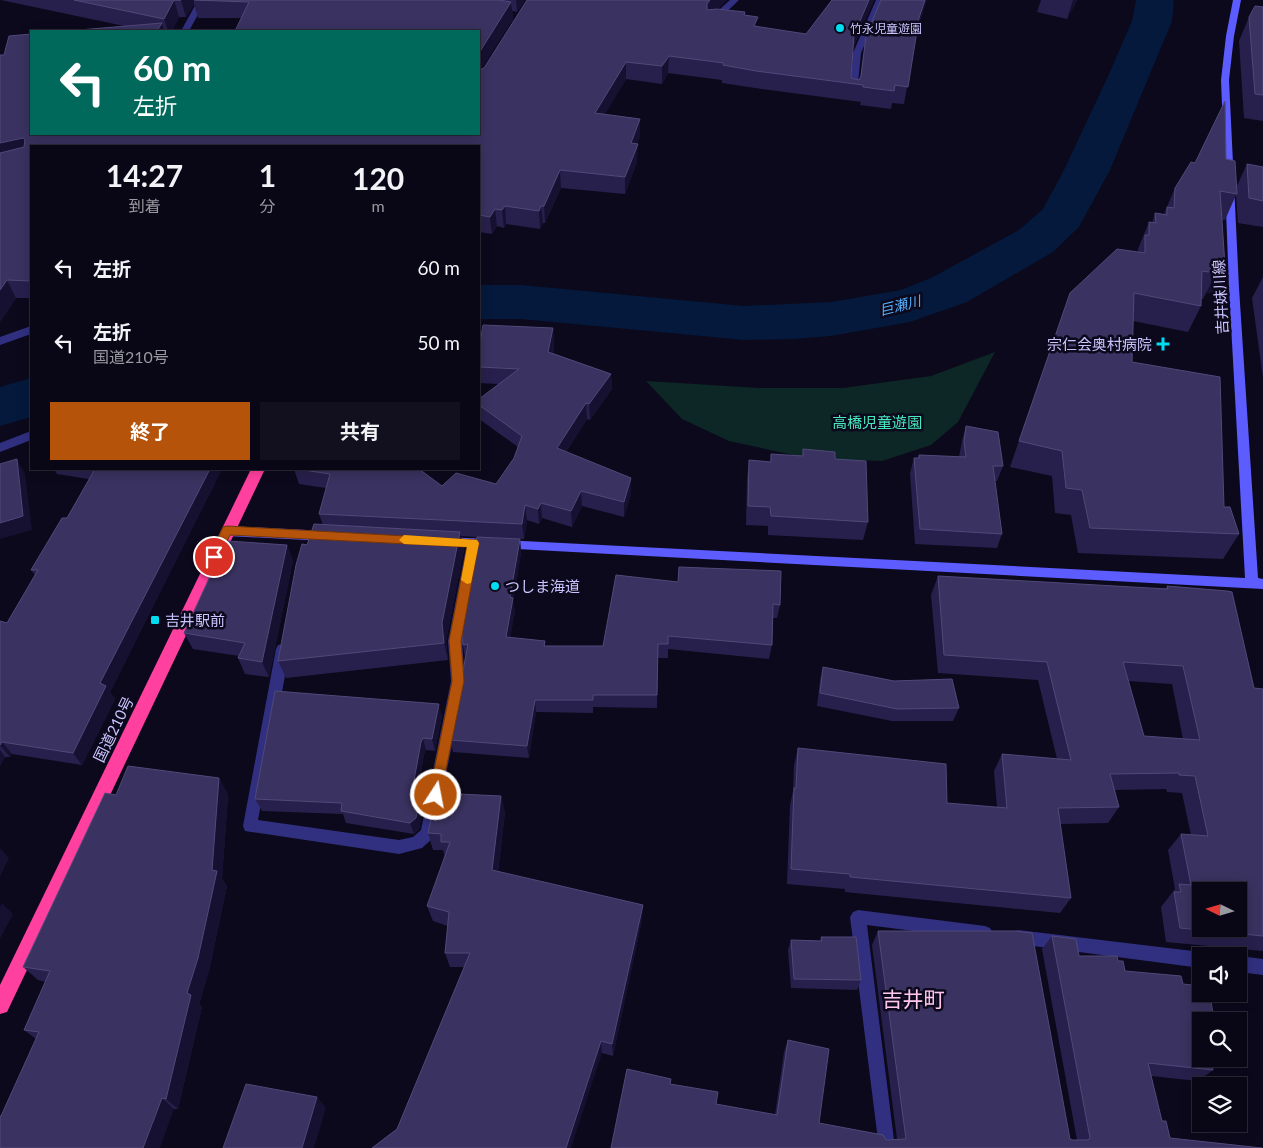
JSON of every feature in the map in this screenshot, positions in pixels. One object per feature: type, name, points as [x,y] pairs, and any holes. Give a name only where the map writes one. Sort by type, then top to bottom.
[{"type":"highway","name":"国道210号","points":[[0,1005],[257,470]]},
{"type":"main road","name":"吉井妹川線","points":[[1237,0],[1230,36],[1225,80],[1235,298],[1258,583]]},
{"type":"main road","points":[[227,530],[307,540],[337,536]]},
{"type":"main road","points":[[435,541],[1258,583]]},
{"type":"street","points":[[186,30],[202,0]]},
{"type":"street","points":[[710,24],[735,0]]},
{"type":"street","points":[[853,93],[858,53],[880,0]]},
{"type":"street","points":[[0,341],[30,330]]},
{"type":"street","points":[[0,448],[30,435]]},
{"type":"street","points":[[286,631],[250,826],[399,847],[417,843],[428,832],[458,681],[455,641],[474,543]]},
{"type":"street","points":[[887,1148],[858,917],[1192,959]]},
{"type":"street","points":[[1031,939],[1035,958]]},
{"type":"street","points":[[1247,965],[1263,967]]},
{"type":"green space","name":"高橋児童遊園","points":[[995,352],[958,422],[931,445],[882,461],[812,459],[729,441],[682,419],[646,381],[759,388],[843,388],[931,376]]},
{"type":"building","points":[[74,0],[174,0],[164,19]]},
{"type":"building","points":[[194,0],[499,0],[511,2],[480,51],[480,30],[235,30],[249,2]]},
{"type":"building","points":[[527,0],[710,0],[707,4],[707,10],[717,9],[745,12],[744,15],[758,17],[754,26],[806,34],[832,0],[869,0],[854,35],[851,78],[859,80],[866,36],[881,0],[925,0],[919,18],[908,87],[895,85],[894,91],[756,71],[723,65],[724,63],[669,56],[662,66],[626,62],[595,113],[640,119],[631,143],[638,144],[625,177],[560,170],[544,206],[541,206],[539,211],[505,206],[502,210],[495,209],[490,217],[480,215],[480,145],[30,145],[30,281],[7,280],[0,290],[0,153],[24,147],[25,140],[23,138],[0,143],[0,55],[4,55],[9,36],[30,34],[30,135],[480,135],[480,70],[484,68]]},
{"type":"building","points":[[1255,6],[1263,7],[1263,95],[1255,94],[1249,17]]},
{"type":"building","points":[[162,23],[158,30],[79,30]]},
{"type":"building","points":[[1225,101],[1226,159],[1235,161],[1237,194],[1220,191],[1225,266],[1216,267],[1216,273],[1202,271],[1201,306],[1134,293],[1132,362],[1220,377],[1224,507],[1230,507],[1239,534],[1090,528],[1082,490],[1066,488],[1062,451],[1019,441],[1070,293],[1117,249],[1145,253],[1145,235],[1149,235],[1149,222],[1156,223],[1155,213],[1167,215],[1167,207],[1174,208],[1175,188],[1191,162],[1195,163]]},
{"type":"building","points":[[1247,164],[1263,167],[1263,201],[1249,198]]},
{"type":"building","points":[[483,325],[553,328],[548,352],[611,374],[589,404],[586,403],[557,448],[631,478],[624,502],[581,491],[571,511],[541,503],[538,509],[525,505],[522,524],[319,514],[330,474],[304,470],[420,470],[442,486],[456,473],[496,484],[514,458],[522,436],[480,406],[480,398],[519,369],[480,367],[480,343]]},
{"type":"building","points":[[966,426],[998,432],[1003,466],[993,466],[1002,534],[920,529],[914,458],[919,458],[919,455],[966,457],[964,442]]},
{"type":"building","points":[[803,449],[835,452],[835,459],[866,461],[868,522],[771,516],[770,507],[748,506],[749,460],[771,462],[771,454],[803,456]]},
{"type":"building","points":[[17,459],[23,516],[0,523],[0,464]]},
{"type":"building","points":[[94,470],[209,470],[100,683],[106,686],[73,753],[2,742],[0,745],[0,621],[7,623],[38,570],[31,570],[62,518],[67,518]]},
{"type":"building","points":[[314,524],[460,532],[442,623],[444,643],[278,661],[296,565],[302,544],[307,545]]},
{"type":"building","points":[[477,537],[520,539],[510,597],[513,598],[506,637],[545,641],[544,646],[603,646],[616,575],[678,582],[679,567],[781,571],[780,605],[773,604],[772,645],[668,636],[668,644],[658,644],[657,695],[593,695],[593,700],[535,700],[527,746],[450,740],[468,644],[463,645],[461,628]]},
{"type":"building","points":[[228,541],[287,545],[262,662],[238,658],[245,643],[184,633]]},
{"type":"building","points":[[938,576],[1168,589],[1167,586],[1232,592],[1254,688],[1263,689],[1263,936],[1248,935],[1248,882],[1192,882],[1192,929],[1180,928],[1174,892],[1181,892],[1179,884],[1191,885],[1181,834],[1208,836],[1195,776],[1179,775],[1179,773],[1110,774],[1119,807],[1058,808],[1071,898],[850,877],[850,874],[791,869],[794,788],[796,788],[798,748],[946,764],[947,803],[1007,808],[1002,754],[1071,760],[1047,662],[944,655]],"holes":[[[1123,662],[1183,666],[1200,740],[1144,736]]]},
{"type":"building","points":[[823,667],[894,681],[952,679],[959,708],[897,709],[820,693]]},
{"type":"building","points":[[275,691],[439,704],[432,739],[423,738],[421,742],[411,797],[420,797],[416,818],[410,823],[341,811],[342,803],[255,799]]},
{"type":"building","points":[[128,766],[219,778],[212,870],[217,871],[198,958],[187,993],[191,995],[166,1099],[162,1098],[143,1148],[0,1148],[0,1116],[39,1032],[24,1030],[50,971],[23,967],[105,793],[116,795]]},
{"type":"building","points":[[437,793],[501,796],[492,870],[643,905],[612,1044],[601,1041],[566,1148],[372,1148],[397,1129],[470,953],[445,953],[449,912],[427,906],[450,842],[441,842],[441,834],[428,833]]},
{"type":"building","points":[[878,931],[1015,931],[1032,933],[1070,1139],[1088,1140],[1090,1138],[1052,936],[1076,939],[1079,956],[1117,956],[1118,961],[1123,961],[1125,971],[1181,976],[1183,984],[1192,985],[1192,1002],[1211,1002],[1213,1012],[1192,1012],[1192,1067],[1212,1067],[1213,1070],[1148,1063],[1162,1121],[1166,1121],[1170,1138],[1262,1148],[611,1148],[627,1069],[671,1079],[670,1084],[718,1092],[716,1104],[777,1115],[788,1040],[829,1049],[819,1123],[883,1135],[886,1140],[906,1139]]},
{"type":"building","points":[[821,937],[856,937],[861,980],[794,979],[791,940],[822,941]]},
{"type":"building","points":[[246,1084],[317,1097],[302,1148],[223,1148]]},
{"type":"waterway","name":"巨瀬川","points":[[480,302],[521,302],[744,323],[794,322],[831,319],[910,305],[949,290],[1036,241],[1062,217],[1087,170],[1131,72],[1152,21],[1155,0]]},
{"type":"waterway","name":"巨瀬川","points":[[0,407],[30,397]]},
{"type":"slow traffic","points":[[404,540],[474,543],[467,580]]},
{"type":"place","name":"竹永児童遊園","points":[[840,28]]},
{"type":"place","name":"宗仁会奥村病院","points":[[1163,344]]},
{"type":"place","name":"つしま海道","points":[[495,586]]},
{"type":"place","name":"吉井駅前","points":[[155,620]]},
{"type":"district","name":"吉井町","points":[[913,998]]},
{"type":"route","points":[[214,557],[227,530],[474,543],[455,641],[458,681],[436,795]]}]
